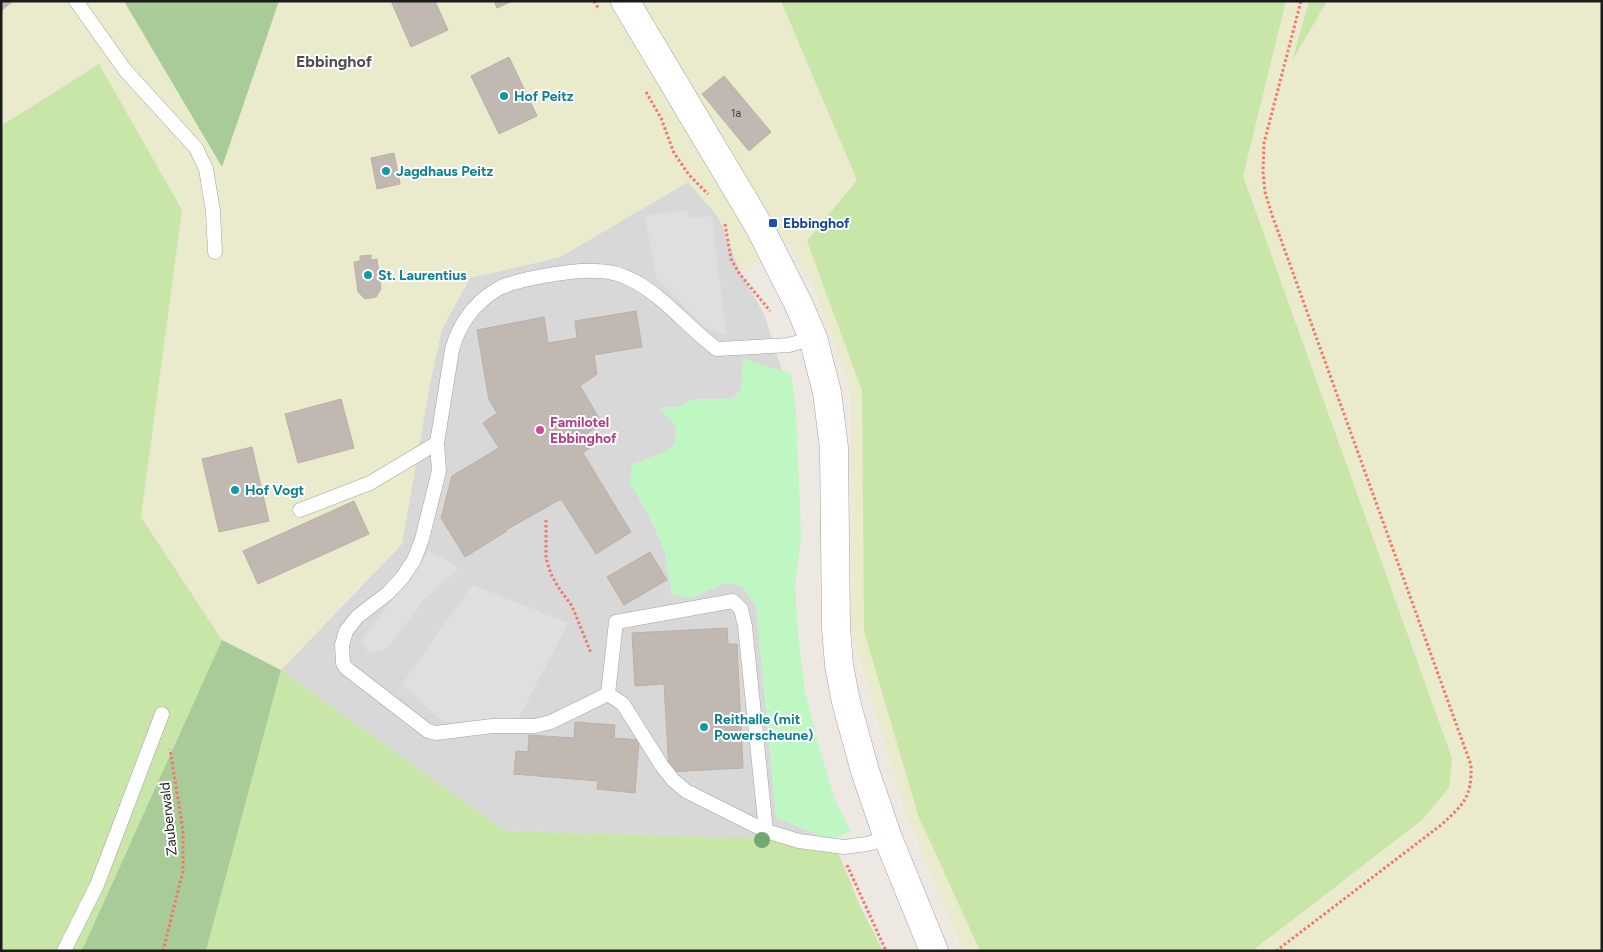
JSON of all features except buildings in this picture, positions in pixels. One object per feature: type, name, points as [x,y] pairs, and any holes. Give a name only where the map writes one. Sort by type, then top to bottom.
[{"type":"street","points":[[625,1],[759,226],[799,305],[801,341],[827,392],[834,448],[836,628],[839,665],[846,702],[865,771],[888,838],[934,951]]},
{"type":"lane","points":[[76,1],[125,70],[196,148],[206,169],[213,211],[215,252]]},
{"type":"lane","points":[[608,694],[551,722],[536,726],[492,726],[436,733],[428,731],[346,668],[343,663],[342,646],[346,632],[357,617],[388,593],[402,578],[414,560],[422,540],[438,471],[437,442],[456,336],[465,320],[477,306],[496,290],[515,282],[583,271],[598,271],[633,280],[648,289],[716,349],[801,341]]},
{"type":"lane","points":[[300,510],[370,482],[437,442]]},
{"type":"lane","points":[[608,694],[616,622],[733,601],[741,609],[745,626],[766,830]]},
{"type":"lane","points":[[608,694],[623,704],[652,752],[673,780],[686,791],[766,830],[800,841],[836,847],[867,844],[888,838]]},
{"type":"lane","points":[[64,951],[97,885],[162,714]]},
{"type":"path","points":[[594,1],[598,9]]},
{"type":"path","points":[[1276,951],[1441,825],[1457,810],[1467,796],[1471,783],[1471,765],[1265,192],[1263,172],[1264,143],[1301,1]]},
{"type":"path","points":[[643,87],[661,118],[674,153],[689,175],[709,195]]},
{"type":"path","points":[[724,217],[731,259],[739,273],[776,318],[801,341]]},
{"type":"path","points":[[546,520],[546,558],[551,574],[572,606],[608,694]]},
{"type":"path","name":"Zauberwald","points":[[162,714],[180,802],[183,841],[183,871],[163,951]]},
{"type":"path","points":[[836,847],[848,866],[886,951]]},
{"type":"shaded area","points":[[688,182],[719,218],[740,271],[765,316],[782,371],[743,359],[741,390],[732,399],[694,399],[679,407],[660,407],[677,427],[675,443],[664,453],[632,464],[651,520],[665,552],[672,594],[691,598],[725,583],[742,586],[756,605],[776,817],[829,840],[505,831],[281,670],[402,544],[430,383],[442,329],[470,278],[560,257]]},
{"type":"shaded area","points":[[688,210],[690,219],[712,216],[726,335],[703,326],[656,277],[645,216]]},
{"type":"shaded area","points":[[429,551],[459,567],[421,603],[389,647],[369,654],[361,641]]},
{"type":"shaded area","points":[[472,585],[568,623],[518,720],[443,722],[402,684]]},
{"type":"green space","points":[[1,1],[781,1],[857,180],[807,241],[862,391],[864,631],[918,815],[980,951],[963,951],[905,810],[851,630],[851,391],[815,289],[789,243],[740,271],[719,218],[688,182],[560,257],[470,278],[442,329],[430,383],[402,544],[281,670],[222,640],[141,517],[182,210],[99,64],[1,126]]},
{"type":"green space","points":[[124,1],[279,1],[222,167]]},
{"type":"green space","points":[[781,1],[1286,1],[1243,176],[1452,758],[1449,788],[1422,820],[1252,951],[980,951],[918,815],[864,631],[862,391],[807,241],[857,180]]},
{"type":"green space","points":[[1286,1],[1602,1],[1602,951],[1252,951],[1422,820],[1243,176]]},
{"type":"green space","points":[[1309,1],[1327,1],[1292,61]]},
{"type":"green space","points":[[99,64],[182,210],[141,517],[222,640],[84,946],[80,951],[1,951],[1,126]]},
{"type":"green space","points":[[743,359],[791,373],[796,410],[801,538],[795,585],[805,692],[835,800],[851,831],[829,840],[776,817],[756,605],[742,586],[725,583],[691,598],[672,594],[665,552],[651,520],[630,483],[632,464],[664,453],[675,443],[676,427],[659,407],[679,407],[694,399],[732,399],[741,390]]},
{"type":"green space","points":[[222,640],[281,670],[206,951],[80,951],[84,946]]},
{"type":"green space","points":[[281,670],[505,831],[829,840],[836,847],[860,906],[883,951],[206,951]]},
{"type":"place","name":"Hof Peitz","points":[[504,96]]},
{"type":"place","name":"Jagdhaus Peitz","points":[[386,171]]},
{"type":"place","name":"Ebbinghof","points":[[773,223]]},
{"type":"place","name":"St. Laurentius","points":[[368,275]]},
{"type":"place","name":"Familotel Ebbinghof","points":[[540,430]]},
{"type":"place","name":"Hof Vogt","points":[[235,490]]},
{"type":"place","name":"Reithalle (mit Powerscheune)","points":[[704,727]]},
{"type":"district","name":"Ebbinghof","points":[[334,61]]}]
